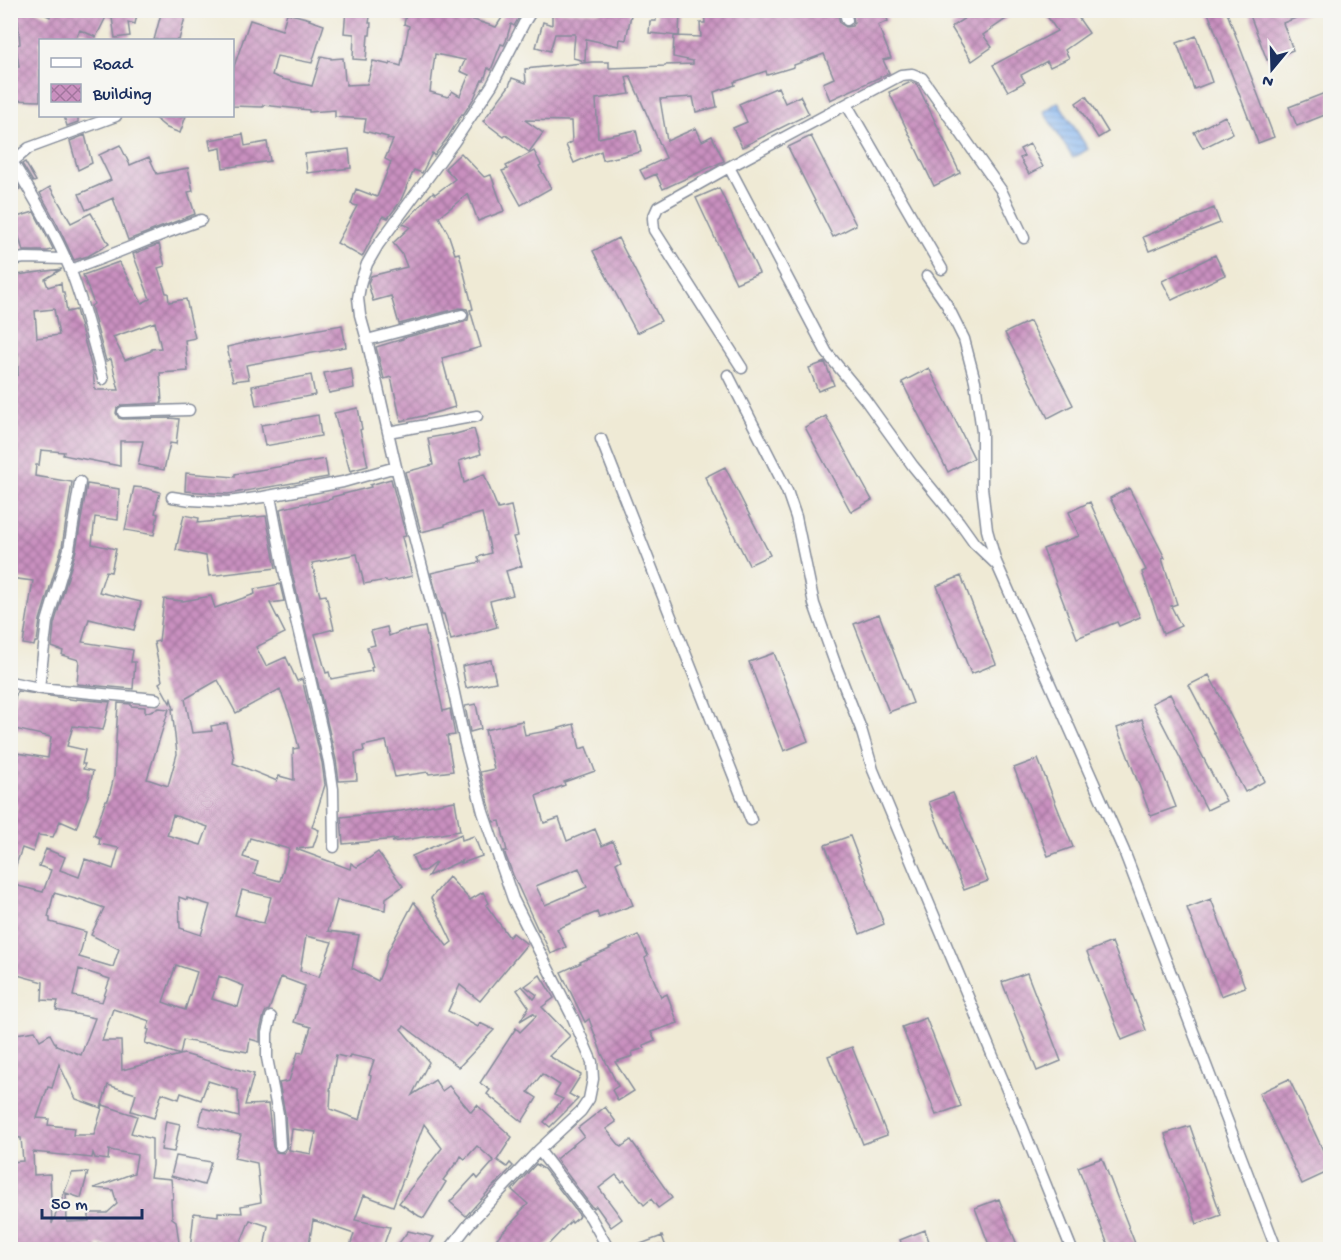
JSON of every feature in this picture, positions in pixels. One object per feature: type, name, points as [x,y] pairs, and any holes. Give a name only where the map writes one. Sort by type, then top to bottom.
[{"type":"street","points":[[448,1250],[468,1224],[539,1150],[581,1111],[589,1099],[593,1079],[592,1062],[573,1018],[513,899],[483,813],[396,467],[358,298],[367,264],[378,245],[454,142],[492,85],[532,10]]},
{"type":"street","points":[[742,368],[654,230],[653,218],[658,207],[901,75],[912,74],[922,78],[1000,190],[1024,238]]},
{"type":"street","points":[[847,105],[942,269]]},
{"type":"street","points":[[104,379],[70,270],[40,206],[12,164],[29,148],[113,117]]},
{"type":"street","points":[[729,167],[827,353],[864,398],[912,466],[974,543],[997,565]]},
{"type":"street","points":[[70,270],[201,220]]},
{"type":"street","points":[[10,260],[65,259]]},
{"type":"street","points":[[927,276],[947,304],[964,339],[975,381],[981,432],[982,487],[987,530],[997,565],[1124,851],[1276,1248]]},
{"type":"street","points":[[367,340],[462,315]]},
{"type":"street","points":[[728,375],[787,491],[796,517],[814,604],[861,729],[873,770],[1072,1250]]},
{"type":"street","points":[[123,412],[189,410]]},
{"type":"street","points":[[388,432],[477,416]]},
{"type":"street","points":[[601,439],[751,820]]},
{"type":"street","points":[[171,497],[228,502],[343,482],[396,467]]},
{"type":"street","points":[[39,688],[47,622],[69,549],[80,482]]},
{"type":"street","points":[[270,496],[287,585],[329,762],[333,789],[334,847]]},
{"type":"street","points":[[10,682],[39,688],[156,699]]},
{"type":"street","points":[[271,1017],[267,1033],[267,1058],[278,1114],[280,1146]]},
{"type":"street","points":[[539,1150],[591,1218],[609,1250]]},
{"type":"water","points":[[1058,102],[1088,149],[1073,158],[1044,112]]},
{"type":"building","points":[[12,10],[35,10],[50,17],[52,10],[138,10],[135,24],[128,22],[130,36],[115,38],[112,18],[106,17],[96,37],[80,30],[76,39],[39,39],[39,101],[11,100],[10,68],[19,67],[16,45],[20,44],[18,21],[11,20]]},
{"type":"building","points":[[162,10],[187,10],[179,39],[154,39]]},
{"type":"building","points":[[346,10],[371,10],[366,60],[353,59],[354,34],[344,33]]},
{"type":"building","points":[[407,10],[458,10],[458,13],[467,14],[467,18],[496,27],[507,10],[523,10],[514,26],[511,24],[506,41],[504,45],[501,44],[491,70],[488,68],[484,80],[463,115],[434,156],[432,153],[422,173],[414,170],[400,202],[388,218],[383,216],[362,257],[337,243],[357,206],[351,204],[356,189],[377,197],[391,162],[385,159],[393,140],[364,131],[366,119],[335,117],[335,110],[309,112],[309,110],[263,105],[263,107],[234,106],[234,66],[250,20],[282,30],[287,13],[324,25],[312,63],[277,56],[272,75],[312,86],[321,56],[331,59],[343,58],[346,85],[367,84],[373,61],[401,66],[409,26],[404,24]],"holes":[[[435,54],[465,60],[460,71],[469,75],[460,96],[452,91],[448,97],[430,92]]]},
{"type":"building","points":[[602,10],[632,10],[626,40],[620,39],[619,46],[586,39],[585,61],[573,58],[575,34],[555,34],[550,51],[536,47],[543,22],[552,25],[552,11],[602,12]]},
{"type":"building","points":[[656,10],[680,10],[679,36],[649,33],[650,21],[656,21]]},
{"type":"building","points":[[704,10],[837,10],[840,23],[846,27],[852,26],[854,22],[852,10],[884,10],[888,21],[878,25],[891,58],[883,60],[889,73],[830,100],[823,83],[834,78],[824,54],[794,65],[794,67],[767,75],[766,71],[734,82],[735,85],[714,92],[717,107],[696,112],[693,97],[660,99],[667,141],[696,128],[702,141],[712,136],[724,161],[663,189],[656,174],[645,179],[640,170],[666,158],[630,76],[626,77],[630,94],[596,99],[598,138],[636,130],[641,152],[603,160],[601,151],[574,163],[566,145],[572,142],[571,121],[525,120],[543,133],[529,152],[483,121],[509,86],[512,78],[526,83],[525,69],[592,62],[609,62],[609,68],[693,64],[693,61],[673,57],[674,36],[701,37],[700,23],[705,23]]},
{"type":"building","points":[[965,10],[1019,10],[983,35],[992,47],[972,61],[951,27],[968,16]]},
{"type":"building","points":[[1043,10],[1073,10],[1089,33],[1065,50],[1069,58],[1050,67],[1047,61],[1021,75],[1025,82],[1008,91],[993,65],[1057,31]]},
{"type":"building","points":[[1207,10],[1226,10],[1274,137],[1258,143]]},
{"type":"building","points":[[1248,10],[1314,11],[1283,23],[1293,50],[1267,60]]},
{"type":"building","points":[[1196,36],[1212,82],[1194,89],[1177,43]]},
{"type":"building","points":[[911,82],[917,84],[960,173],[934,186],[889,92]]},
{"type":"building","points":[[778,87],[785,103],[800,96],[809,114],[742,147],[733,128],[747,122],[739,104]]},
{"type":"building","points":[[1330,91],[1330,113],[1297,126],[1289,107]]},
{"type":"building","points":[[1086,96],[1108,132],[1098,138],[1076,103]]},
{"type":"building","points":[[1225,116],[1233,133],[1203,148],[1194,132]]},
{"type":"building","points":[[64,117],[78,117],[78,122],[67,126]]},
{"type":"building","points":[[153,117],[186,117],[180,133],[167,128]]},
{"type":"building","points":[[243,134],[245,146],[267,142],[270,161],[223,168],[221,148],[211,150],[209,140]]},
{"type":"building","points":[[85,135],[92,163],[78,170],[70,141]]},
{"type":"building","points":[[811,136],[856,225],[833,237],[788,147]]},
{"type":"building","points":[[1030,144],[1043,167],[1029,174],[1020,158],[1024,156],[1020,149]]},
{"type":"building","points":[[120,145],[130,165],[149,157],[157,174],[188,168],[193,191],[188,192],[195,214],[128,240],[113,198],[86,210],[79,194],[111,180],[99,155]]},
{"type":"building","points":[[349,149],[351,168],[307,173],[305,154]]},
{"type":"building","points":[[534,151],[551,188],[521,205],[502,171],[508,169],[506,166]]},
{"type":"building","points":[[461,153],[484,177],[491,175],[504,211],[478,221],[468,194],[439,217],[448,233],[455,254],[459,253],[473,309],[470,310],[481,347],[442,358],[455,407],[401,421],[391,377],[384,379],[376,347],[464,322],[468,320],[469,314],[467,309],[460,308],[399,324],[391,296],[373,301],[368,283],[371,276],[407,267],[402,254],[393,243],[410,227],[403,224],[433,192],[435,194],[455,179],[445,168]]},
{"type":"building","points":[[25,162],[36,181],[33,182],[22,164]]},
{"type":"building","points":[[10,173],[20,189],[10,193]]},
{"type":"building","points":[[50,187],[71,223],[91,213],[109,244],[88,256],[74,260],[40,193]]},
{"type":"building","points":[[719,188],[759,273],[736,283],[696,198]]},
{"type":"building","points":[[1214,208],[1220,223],[1149,251],[1143,237]]},
{"type":"building","points":[[34,212],[53,249],[23,251],[18,234],[10,236],[10,219]]},
{"type":"building","points":[[618,238],[661,321],[637,333],[593,251]]},
{"type":"building","points":[[159,244],[165,266],[158,268],[166,293],[168,293],[169,302],[186,299],[195,338],[185,340],[188,371],[160,373],[162,403],[122,405],[117,408],[116,413],[119,418],[123,419],[179,419],[176,444],[170,443],[164,470],[138,465],[143,441],[120,441],[120,466],[63,455],[64,452],[41,450],[35,476],[72,482],[62,547],[40,620],[37,642],[34,646],[23,644],[33,581],[10,578],[10,376],[18,375],[18,354],[10,353],[10,276],[62,269],[45,279],[48,287],[61,283],[67,312],[76,310],[93,372],[95,390],[119,390],[111,359],[106,361],[91,306],[94,304],[83,275],[119,262],[142,303],[150,299],[133,254]],"holes":[[[54,309],[59,335],[37,338],[35,311]],[[155,322],[161,348],[151,349],[151,351],[125,360],[113,337]]]},
{"type":"building","points":[[1215,255],[1225,275],[1172,300],[1162,281]]},
{"type":"building","points":[[1030,321],[1073,405],[1048,418],[1005,333]]},
{"type":"building","points":[[342,325],[346,347],[246,365],[249,379],[233,381],[227,347]]},
{"type":"building","points":[[825,362],[834,385],[818,391],[809,368]]},
{"type":"building","points":[[351,368],[354,388],[329,393],[324,373]]},
{"type":"building","points":[[929,368],[974,458],[948,472],[902,382]]},
{"type":"building","points":[[311,375],[315,395],[256,406],[252,386]]},
{"type":"building","points":[[358,408],[368,466],[350,471],[334,413]]},
{"type":"building","points":[[318,415],[321,436],[265,446],[261,425]]},
{"type":"building","points":[[826,416],[872,500],[851,512],[805,427]]},
{"type":"building","points":[[474,429],[481,454],[459,461],[464,483],[484,474],[498,509],[511,506],[518,536],[513,537],[522,566],[506,571],[513,595],[490,601],[497,627],[451,640],[431,573],[480,562],[478,557],[491,553],[482,513],[421,532],[405,472],[433,465],[428,438]]},
{"type":"building","points":[[325,459],[328,477],[228,494],[185,491],[186,473],[235,477],[235,474]]},
{"type":"building","points":[[725,467],[770,555],[749,565],[705,477]]},
{"type":"building","points":[[391,479],[406,536],[402,537],[412,576],[387,582],[386,580],[364,584],[357,554],[312,563],[320,596],[326,595],[334,629],[315,634],[326,673],[329,672],[331,679],[372,671],[367,647],[375,645],[371,631],[387,627],[389,636],[405,630],[425,627],[443,711],[450,709],[455,735],[447,736],[453,771],[395,777],[386,741],[363,746],[364,751],[355,753],[357,780],[339,781],[292,573],[280,509],[332,499],[332,497],[371,487],[370,485]]},
{"type":"building","points":[[87,484],[119,489],[118,520],[95,517],[92,544],[116,549],[111,572],[106,571],[99,592],[141,602],[134,630],[89,619],[82,642],[133,650],[131,662],[135,662],[133,689],[77,684],[79,660],[62,655],[63,651],[52,647],[54,624],[76,550]]},
{"type":"building","points":[[134,487],[160,492],[155,513],[158,514],[154,535],[125,530]]},
{"type":"building","points":[[1129,488],[1165,558],[1162,559],[1177,604],[1171,606],[1181,626],[1163,634],[1142,572],[1146,570],[1110,498]]},
{"type":"building","points":[[1090,502],[1140,617],[1119,626],[1117,622],[1077,638],[1043,549],[1079,536],[1069,512]]},
{"type":"building","points":[[184,515],[199,518],[198,523],[266,516],[276,568],[209,576],[206,556],[176,550]]},
{"type":"building","points":[[961,576],[996,664],[971,674],[937,586]]},
{"type":"building","points":[[280,584],[284,601],[270,603],[285,633],[256,647],[266,666],[286,657],[297,681],[302,679],[322,763],[325,785],[312,827],[319,830],[313,847],[296,849],[350,869],[351,863],[357,867],[378,852],[403,886],[386,898],[385,910],[337,900],[328,931],[359,935],[352,968],[378,981],[387,953],[414,902],[447,946],[452,942],[431,898],[449,877],[470,900],[483,892],[489,903],[486,905],[509,937],[513,933],[527,944],[480,1001],[460,985],[448,1011],[478,1027],[480,1023],[494,1030],[459,1067],[404,1026],[401,1029],[429,1062],[412,1095],[435,1080],[442,1091],[449,1086],[471,1112],[477,1105],[512,1137],[497,1160],[507,1167],[510,1163],[513,1166],[466,1216],[450,1202],[475,1175],[478,1179],[494,1161],[477,1146],[465,1159],[461,1156],[443,1180],[446,1182],[424,1218],[419,1216],[399,1203],[442,1148],[424,1124],[393,1206],[364,1195],[355,1220],[390,1227],[382,1250],[361,1250],[350,1246],[354,1234],[313,1220],[308,1250],[266,1250],[268,1226],[250,1220],[236,1250],[190,1250],[194,1213],[218,1216],[218,1212],[242,1213],[241,1206],[261,1202],[257,1163],[234,1158],[241,1135],[199,1125],[203,1108],[239,1117],[238,1090],[208,1081],[201,1100],[181,1093],[179,1099],[162,1093],[154,1118],[131,1111],[136,1094],[108,1085],[101,1108],[76,1099],[59,1064],[52,1088],[48,1087],[37,1118],[49,1119],[48,1125],[74,1128],[73,1135],[94,1135],[103,1105],[137,1116],[131,1133],[152,1139],[150,1177],[171,1179],[172,1218],[176,1221],[180,1250],[116,1250],[98,1244],[97,1250],[10,1250],[10,1162],[23,1161],[21,1138],[10,1137],[10,1035],[35,1031],[40,1040],[50,1034],[56,1045],[81,1055],[95,1018],[56,1010],[58,1001],[42,1000],[43,982],[10,973],[10,884],[43,892],[51,870],[39,866],[46,849],[65,857],[60,870],[79,877],[85,859],[113,869],[119,848],[99,844],[100,838],[94,835],[106,800],[108,800],[114,777],[118,703],[145,707],[145,713],[159,708],[169,709],[147,779],[168,786],[177,754],[172,709],[174,709],[171,699],[170,703],[159,683],[162,681],[154,642],[159,641],[164,599],[183,601],[211,596],[215,608],[255,594],[254,589]],"holes":[[[218,680],[236,713],[280,689],[299,748],[293,749],[294,780],[279,776],[277,781],[233,763],[227,723],[211,726],[212,731],[192,733],[185,699]],[[173,815],[208,827],[201,845],[167,835]],[[250,838],[289,849],[280,881],[254,874],[258,862],[243,857]],[[242,890],[271,897],[264,923],[235,915]],[[54,893],[104,908],[91,935],[119,949],[113,967],[79,957],[86,932],[50,922],[48,917]],[[179,897],[210,905],[201,935],[180,928]],[[306,936],[332,942],[319,977],[300,971]],[[176,965],[197,972],[185,1010],[163,1002]],[[79,969],[110,979],[102,1002],[73,996]],[[219,976],[244,986],[238,1007],[212,999]],[[281,977],[305,986],[294,1022],[311,1027],[303,1053],[298,1052],[289,1081],[279,1083],[285,1113],[287,1146],[284,1153],[276,1152],[273,1147],[268,1104],[245,1105],[254,1074],[184,1054],[122,1070],[121,1041],[102,1041],[113,1009],[150,1021],[145,1043],[180,1055],[183,1040],[248,1052],[250,1039],[260,1042],[264,1015],[269,1010]],[[336,1055],[349,1058],[350,1055],[374,1060],[360,1120],[330,1109],[330,1090]],[[292,1129],[316,1132],[311,1154],[289,1150]],[[109,1150],[137,1155],[134,1173],[94,1188],[113,1190],[117,1204],[107,1213],[89,1213],[89,1221],[67,1222],[66,1193],[81,1198],[88,1172],[72,1173],[52,1224],[50,1174],[34,1175],[33,1152],[92,1158],[93,1153],[95,1158],[108,1160]]]},
{"type":"building","points":[[879,614],[913,703],[889,712],[854,624]]},
{"type":"building","points":[[774,653],[808,741],[784,751],[749,662]]},
{"type":"building","points":[[491,660],[496,682],[466,688],[462,666]]},
{"type":"building","points":[[1209,675],[1265,781],[1245,792],[1189,685]]},
{"type":"building","points":[[17,691],[76,700],[110,702],[103,730],[73,726],[67,746],[85,750],[83,769],[93,771],[88,796],[76,828],[60,821],[53,837],[38,835],[33,852],[22,848],[12,876],[10,876],[10,831],[17,807],[10,799],[10,752],[48,758],[51,737],[10,728],[10,706],[13,706]]},
{"type":"building","points":[[1170,694],[1226,801],[1207,810],[1152,703]]},
{"type":"building","points":[[476,704],[481,729],[470,732],[465,706]]},
{"type":"building","points":[[1142,719],[1176,807],[1151,816],[1117,728]]},
{"type":"building","points":[[522,721],[525,735],[574,724],[580,749],[586,747],[595,771],[564,782],[565,785],[536,796],[544,823],[559,818],[567,841],[595,829],[602,846],[613,841],[621,860],[616,863],[633,905],[599,918],[597,912],[557,929],[566,947],[551,954],[513,875],[504,851],[507,851],[500,821],[494,822],[480,772],[494,769],[485,730]],"holes":[[[579,868],[587,887],[545,905],[536,886]]]},
{"type":"building","points":[[1038,759],[1073,847],[1048,856],[1014,768]]},
{"type":"building","points":[[953,793],[988,881],[964,890],[929,802]]},
{"type":"building","points":[[455,801],[460,831],[392,842],[396,839],[343,844],[341,817],[401,811]]},
{"type":"building","points":[[461,834],[462,840],[474,836],[482,856],[460,864],[463,860],[428,876],[436,862],[424,871],[419,871],[412,856]]},
{"type":"building","points":[[850,836],[884,924],[860,934],[825,845]]},
{"type":"building","points":[[1211,899],[1245,987],[1221,996],[1187,908]]},
{"type":"building","points":[[638,935],[648,956],[645,958],[661,997],[667,994],[678,1023],[651,1032],[655,1040],[643,1045],[645,1048],[632,1052],[633,1056],[615,1062],[634,1091],[618,1101],[612,1090],[618,1086],[602,1054],[589,1019],[585,1022],[561,972]]},
{"type":"building","points":[[1112,942],[1146,1030],[1122,1040],[1087,952]]},
{"type":"building","points":[[1027,973],[1061,1061],[1037,1071],[1002,982]]},
{"type":"building","points":[[540,975],[554,998],[542,1007],[570,1036],[549,1056],[581,1075],[569,1094],[578,1099],[550,1127],[544,1122],[563,1099],[554,1095],[560,1085],[542,1074],[528,1092],[537,1098],[522,1122],[487,1094],[490,1090],[480,1083],[516,1028],[520,1032],[536,1016],[533,1013],[520,1021],[529,1007],[517,990],[522,986],[534,999],[537,995],[525,986]]},
{"type":"building","points":[[926,1018],[961,1106],[936,1115],[902,1027]]},
{"type":"building","points":[[852,1047],[887,1135],[863,1144],[828,1056]]},
{"type":"building","points":[[1289,1079],[1330,1165],[1330,1171],[1302,1184],[1259,1093]]},
{"type":"building","points":[[605,1107],[616,1122],[606,1129],[621,1147],[631,1140],[672,1198],[658,1208],[651,1199],[644,1205],[624,1180],[622,1182],[616,1175],[599,1188],[622,1219],[611,1227],[596,1206],[594,1208],[591,1206],[556,1159],[584,1136],[578,1128]]},
{"type":"building","points":[[166,1121],[180,1124],[174,1152],[161,1150]]},
{"type":"building","points":[[1190,1126],[1221,1215],[1197,1224],[1165,1134]]},
{"type":"building","points":[[176,1156],[211,1162],[204,1185],[171,1176]]},
{"type":"building","points":[[1102,1158],[1136,1246],[1127,1250],[1110,1250],[1078,1167]]},
{"type":"building","points":[[536,1164],[544,1169],[580,1216],[572,1223],[571,1221],[543,1250],[493,1250],[499,1241],[497,1238],[528,1204],[512,1190]]},
{"type":"building","points":[[999,1199],[1019,1250],[991,1250],[975,1208]]},
{"type":"building","points":[[925,1230],[932,1250],[904,1250],[900,1240]]},
{"type":"building","points":[[408,1231],[434,1237],[426,1250],[394,1250]]},
{"type":"building","points":[[662,1236],[667,1250],[630,1250],[630,1248]]}]
